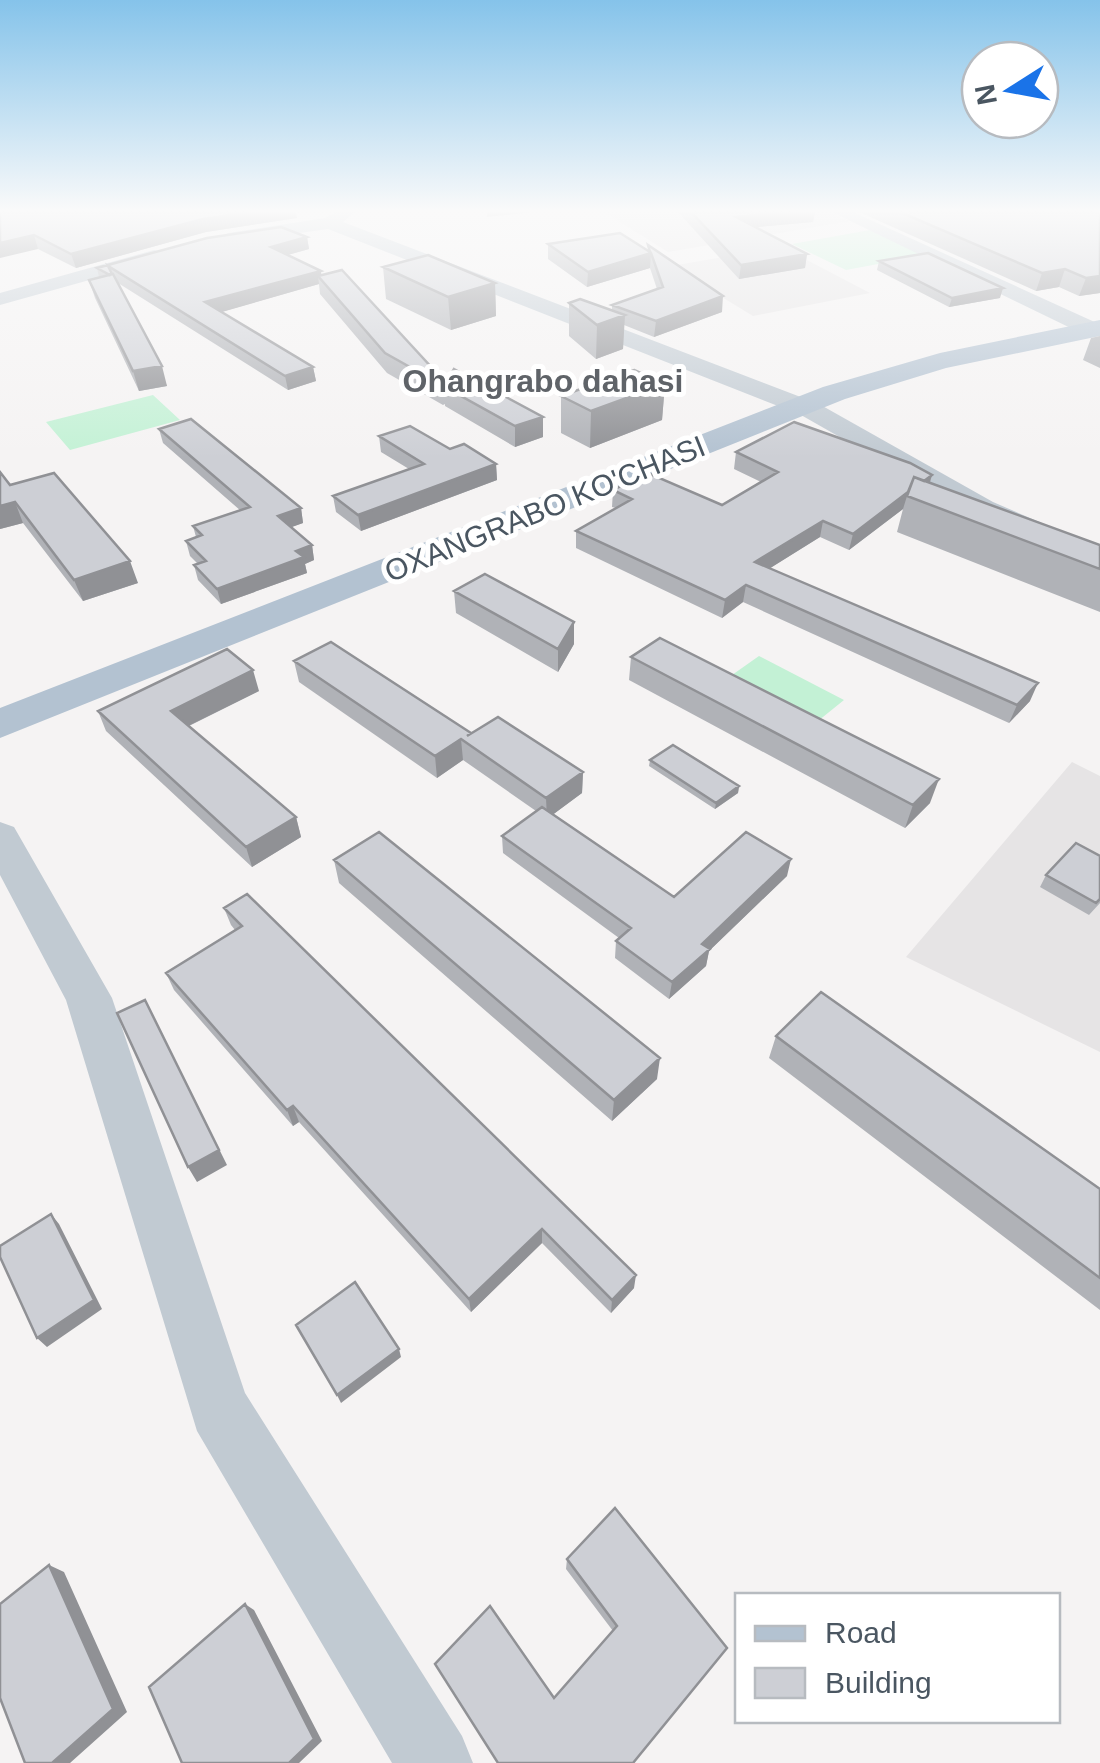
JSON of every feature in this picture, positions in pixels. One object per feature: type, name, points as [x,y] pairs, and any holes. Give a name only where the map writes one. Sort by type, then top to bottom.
[{"type":"main road","name":"OXANGRABO KO'CHASI","points":[[0,724],[792,402],[1092,325]]},
{"type":"main road","name":"OXANGRABO KO'CHASI","points":[[0,702],[624,470]]},
{"type":"street","points":[[524,294],[754,390],[792,402],[971,502],[1100,559]]},
{"type":"street","points":[[1023,294],[1092,325]]},
{"type":"street","points":[[0,837],[89,998],[219,1409],[435,1763]]},
{"type":"shaded area","points":[[717,294],[864,294],[753,316]]},
{"type":"shaded area","points":[[1072,762],[1100,776],[1100,1052],[906,957]]},
{"type":"green space","points":[[153,395],[180,420],[70,450],[46,422]]},
{"type":"green space","points":[[759,656],[844,700],[818,721],[732,675]]},
{"type":"building","points":[[96,294],[124,294],[162,366],[133,371]]},
{"type":"building","points":[[153,294],[234,294],[205,302],[313,367],[285,376]]},
{"type":"building","points":[[334,294],[364,294],[445,382],[442,385],[385,353]]},
{"type":"building","points":[[642,294],[723,296],[656,321],[612,305]]},
{"type":"building","points":[[580,299],[625,315],[597,325],[569,303]]},
{"type":"building","points":[[454,369],[543,417],[515,426],[443,386]]},
{"type":"building","points":[[634,370],[665,384],[591,411],[561,396]]},
{"type":"building","points":[[191,419],[301,508],[278,516],[312,545],[296,551],[304,557],[217,589],[194,565],[206,561],[186,541],[202,535],[193,526],[250,507],[159,429]]},
{"type":"building","points":[[794,422],[910,463],[932,475],[924,481],[914,477],[908,492],[853,534],[823,521],[755,562],[1038,683],[1017,705],[746,585],[725,600],[576,531],[632,499],[613,490],[648,473],[722,505],[778,472],[736,452]]},
{"type":"building","points":[[410,426],[450,449],[464,444],[496,464],[358,515],[333,496],[424,464],[379,436]]},
{"type":"building","points":[[0,472],[10,485],[54,473],[130,561],[74,580],[15,502],[0,506]]},
{"type":"building","points":[[914,477],[1100,545],[1100,569],[907,496]]},
{"type":"building","points":[[485,574],[574,622],[558,649],[454,591]]},
{"type":"building","points":[[660,638],[939,779],[913,805],[631,657]]},
{"type":"building","points":[[331,642],[471,733],[467,736],[498,717],[583,772],[546,798],[461,739],[435,756],[294,661]]},
{"type":"building","points":[[227,649],[253,670],[171,711],[296,817],[246,847],[98,711]]},
{"type":"building","points":[[673,745],[739,786],[716,803],[650,760]]},
{"type":"building","points":[[542,807],[674,897],[746,832],[791,859],[702,944],[710,949],[672,982],[616,941],[631,928],[502,836]]},
{"type":"building","points":[[379,832],[660,1058],[614,1100],[334,860]]},
{"type":"building","points":[[1076,843],[1100,856],[1100,899],[1096,903],[1046,875]]},
{"type":"building","points":[[247,894],[636,1275],[612,1300],[542,1229],[469,1299],[293,1106],[287,1110],[166,973],[242,926],[224,908]]},
{"type":"building","points":[[821,992],[1100,1189],[1100,1278],[776,1036]]},
{"type":"building","points":[[145,1000],[219,1150],[188,1167],[117,1013]]},
{"type":"building","points":[[51,1214],[94,1300],[37,1338],[0,1257],[0,1246]]},
{"type":"building","points":[[355,1282],[399,1349],[337,1395],[296,1325]]},
{"type":"building","points":[[615,1508],[727,1648],[633,1763],[498,1763],[435,1664],[490,1606],[554,1698],[617,1626],[567,1559]]},
{"type":"building","points":[[49,1565],[113,1709],[52,1763],[25,1763],[0,1698],[0,1604]]},
{"type":"building","points":[[245,1604],[314,1739],[289,1763],[182,1763],[149,1687]]},
{"type":"district","name":"Ohangrabo dahasi","points":[[543,381]]}]
